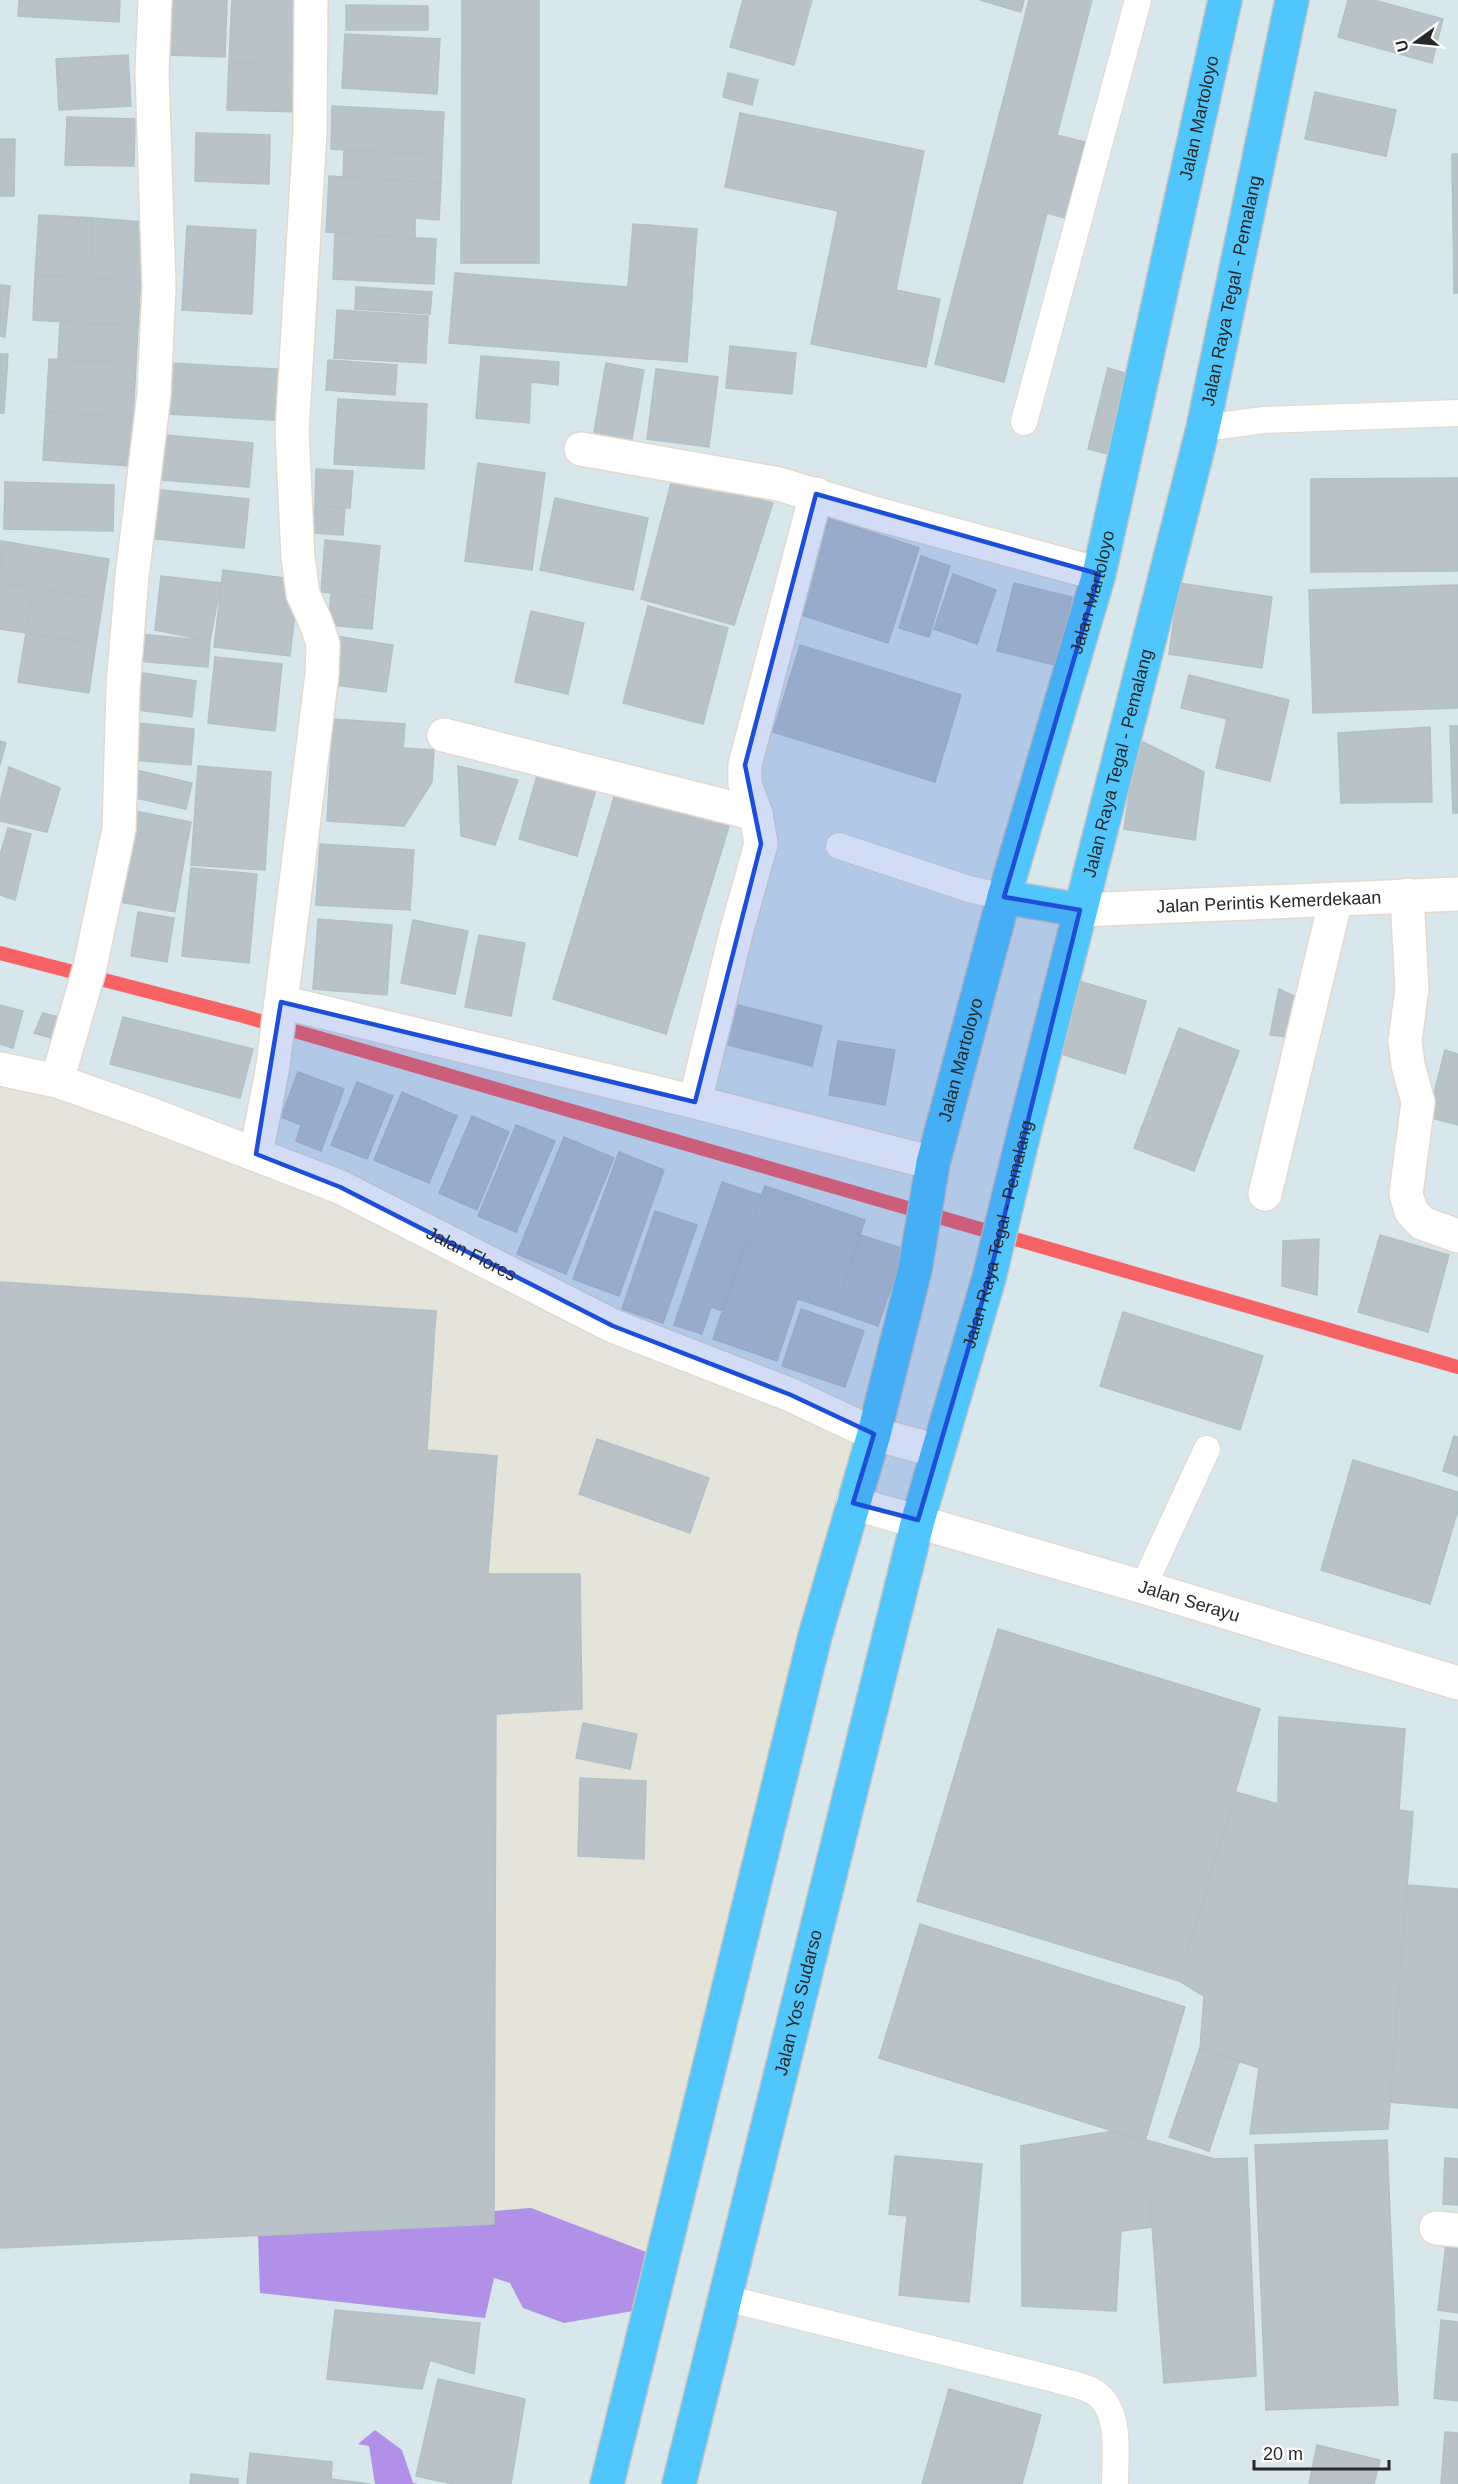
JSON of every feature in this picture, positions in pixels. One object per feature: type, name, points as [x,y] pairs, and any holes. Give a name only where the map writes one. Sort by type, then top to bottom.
[{"type":"highway","name":"Jalan Martoloyo","points":[[932,1170],[1004,897],[1099,574],[1225,0]]},
{"type":"highway","name":"Jalan Raya Tegal - Pemalang","points":[[918,1520],[989,1278],[1203,428],[1292,0]]},
{"type":"highway","points":[[1004,897],[1080,910]]},
{"type":"highway","points":[[607,2484],[812,1647],[873,1434],[915,1269],[932,1170]]},
{"type":"highway","name":"Jalan Yos Sudarso","points":[[679,2484],[918,1520]]},
{"type":"street","points":[[57,1081],[90,968],[119,829],[123,687],[132,577],[154,393],[159,287],[152,72],[155,0]]},
{"type":"street","points":[[256,1154],[273,1066],[322,674],[323,644],[303,594],[298,557],[292,432],[310,131],[311,0]]},
{"type":"street","points":[[581,449],[779,484],[877,514],[1099,574]]},
{"type":"street","points":[[696,1102],[736,933],[761,844],[756,814],[745,784],[745,765],[816,494]]},
{"type":"street","points":[[444,735],[756,814]]},
{"type":"street","name":"Jalan Perintis Kemerdekaan","points":[[1080,910],[1458,894]]},
{"type":"street","points":[[1407,895],[1412,989],[1405,1041],[1408,1065],[1418,1102],[1406,1194],[1411,1211],[1422,1223],[1458,1236]]},
{"type":"street","points":[[1265,1194],[1336,899]]},
{"type":"street","points":[[280,1013],[696,1102],[932,1170]]},
{"type":"street","name":"Jalan Flores","points":[[0,1069],[57,1081],[340,1187],[613,1326],[791,1395],[873,1434],[938,1451]]},
{"type":"street","name":"Jalan Serayu","points":[[853,1503],[918,1520],[1458,1683]]},
{"type":"lane","points":[[1024,422],[1138,0]]},
{"type":"lane","points":[[1203,428],[1264,420],[1458,413]]},
{"type":"lane","points":[[839,846],[969,889],[1004,897]]},
{"type":"lane","points":[[1143,1587],[1207,1449]]},
{"type":"lane","points":[[725,2298],[1054,2379],[1094,2392],[1107,2405],[1114,2425],[1115,2484]]},
{"type":"highlighted area","points":[[816,494],[1099,574],[1004,897],[1080,910],[989,1278],[918,1520],[853,1503],[874,1434],[791,1395],[613,1326],[340,1187],[256,1154],[281,1002],[695,1102],[761,844],[745,765]]},
{"type":"shaded area","points":[[0,1069],[57,1081],[874,1434],[662,2258],[494,2211],[494,2224],[0,2248]]},
{"type":"shaded area","points":[[531,2208],[662,2258],[650,2308],[564,2323],[523,2308],[510,2283],[494,2278],[485,2318],[260,2293],[258,2235],[494,2224],[494,2211]]},
{"type":"shaded area","points":[[375,2430],[402,2450],[413,2483],[418,2484],[375,2484],[369,2446],[358,2444]]},
{"type":"building","points":[[19,0],[120,0],[119,22],[18,16]]},
{"type":"building","points":[[169,0],[227,0],[225,57],[167,55]]},
{"type":"building","points":[[232,0],[297,0],[294,65],[229,62]]},
{"type":"building","points":[[462,0],[539,0],[539,263],[461,263]]},
{"type":"building","points":[[743,0],[812,0],[794,65],[730,47]]},
{"type":"building","points":[[980,0],[1024,0],[1021,12]]},
{"type":"building","points":[[1029,0],[1092,0],[1057,135],[1085,142],[1065,218],[1047,213],[1004,382],[935,364]]},
{"type":"building","points":[[1348,0],[1374,0],[1443,19],[1432,63],[1338,37]]},
{"type":"building","points":[[346,5],[428,6],[428,30],[346,30]]},
{"type":"building","points":[[345,34],[440,39],[437,94],[342,88]]},
{"type":"building","points":[[128,55],[131,106],[59,110],[56,59]]},
{"type":"building","points":[[229,62],[294,65],[303,112],[227,110]]},
{"type":"building","points":[[728,73],[758,80],[752,105],[723,97]]},
{"type":"building","points":[[1315,92],[1396,110],[1386,156],[1305,139]]},
{"type":"building","points":[[332,106],[444,112],[442,155],[331,149]]},
{"type":"building","points":[[740,113],[924,151],[896,290],[940,299],[926,367],[811,344],[838,211],[725,187]]},
{"type":"building","points":[[67,117],[135,119],[134,166],[65,165]]},
{"type":"building","points":[[196,133],[270,135],[269,184],[195,181]]},
{"type":"building","points":[[0,139],[15,139],[14,196],[0,196]]},
{"type":"building","points":[[344,150],[442,155],[441,183],[343,177]]},
{"type":"building","points":[[1452,154],[1458,154],[1458,293],[1454,293]]},
{"type":"building","points":[[329,176],[441,183],[439,220],[415,218],[415,238],[326,232]]},
{"type":"building","points":[[39,215],[93,218],[90,278],[35,275]]},
{"type":"building","points":[[93,218],[144,222],[141,281],[90,278]]},
{"type":"building","points":[[633,224],[697,229],[687,362],[449,343],[455,273],[628,287]]},
{"type":"building","points":[[187,226],[256,230],[252,314],[182,310]]},
{"type":"building","points":[[335,233],[436,239],[434,284],[333,279]]},
{"type":"building","points":[[35,275],[141,281],[138,326],[33,320]]},
{"type":"building","points":[[0,285],[10,286],[5,337],[0,336]]},
{"type":"building","points":[[356,287],[432,292],[430,314],[355,309]]},
{"type":"building","points":[[337,310],[428,316],[426,363],[334,358]]},
{"type":"building","points":[[60,321],[138,326],[136,363],[58,360]]},
{"type":"building","points":[[730,346],[796,353],[792,394],[726,388]]},
{"type":"building","points":[[0,354],[8,354],[4,413],[0,413]]},
{"type":"building","points":[[481,356],[559,362],[558,385],[531,382],[529,423],[476,418]]},
{"type":"building","points":[[49,359],[136,363],[133,417],[46,412]]},
{"type":"building","points":[[328,360],[397,365],[395,395],[326,390]]},
{"type":"building","points":[[170,363],[292,370],[289,421],[168,414]]},
{"type":"building","points":[[606,363],[644,370],[631,445],[593,438]]},
{"type":"building","points":[[1108,368],[1128,374],[1108,454],[1088,449]]},
{"type":"building","points":[[656,369],[718,377],[709,447],[647,439]]},
{"type":"building","points":[[338,399],[427,404],[424,469],[334,464]]},
{"type":"building","points":[[46,412],[133,417],[131,466],[43,460]]},
{"type":"building","points":[[165,435],[253,443],[249,487],[162,480]]},
{"type":"building","points":[[478,463],[545,473],[532,570],[465,561]]},
{"type":"building","points":[[316,469],[353,471],[350,508],[315,506]]},
{"type":"building","points":[[673,475],[773,503],[734,625],[641,599]]},
{"type":"building","points":[[1458,478],[1458,571],[1311,572],[1311,479]]},
{"type":"building","points":[[5,482],[114,485],[113,531],[4,529]]},
{"type":"building","points":[[152,489],[249,499],[244,548],[148,538]]},
{"type":"building","points":[[555,498],[648,518],[633,590],[540,570]]},
{"type":"building","points":[[315,506],[345,507],[343,535],[313,533]]},
{"type":"building","points":[[820,515],[919,548],[888,643],[789,611]]},
{"type":"building","points":[[325,540],[380,546],[375,597],[321,592]]},
{"type":"building","points":[[1,541],[109,559],[103,599],[0,583]]},
{"type":"building","points":[[921,556],[950,566],[929,637],[899,628]]},
{"type":"building","points":[[223,570],[299,580],[290,656],[214,647]]},
{"type":"building","points":[[953,574],[996,590],[977,644],[934,629]]},
{"type":"building","points":[[161,576],[221,583],[210,641],[155,630]]},
{"type":"building","points":[[0,583],[33,588],[26,633],[0,629]]},
{"type":"building","points":[[1014,583],[1072,597],[1055,665],[997,651]]},
{"type":"building","points":[[1179,583],[1272,597],[1262,668],[1169,654]]},
{"type":"building","points":[[1458,585],[1458,708],[1313,713],[1309,590]]},
{"type":"building","points":[[33,588],[103,599],[96,644],[26,633]]},
{"type":"building","points":[[331,593],[375,597],[372,629],[328,625]]},
{"type":"building","points":[[648,606],[728,628],[703,724],[623,703]]},
{"type":"building","points":[[531,611],[584,623],[568,694],[515,682]]},
{"type":"building","points":[[26,633],[96,644],[89,693],[18,682]]},
{"type":"building","points":[[139,634],[210,641],[208,667],[137,661]]},
{"type":"building","points":[[336,636],[393,645],[386,692],[329,684]]},
{"type":"building","points":[[800,645],[961,695],[935,782],[773,732]]},
{"type":"building","points":[[215,657],[282,664],[275,731],[208,723]]},
{"type":"building","points":[[143,673],[196,681],[192,717],[138,710]]},
{"type":"building","points":[[1189,675],[1289,700],[1270,781],[1216,768],[1227,719],[1181,708]]},
{"type":"building","points":[[333,719],[405,724],[403,748],[434,750],[432,782],[404,826],[327,821]]},
{"type":"building","points":[[137,723],[194,729],[191,765],[134,760]]},
{"type":"building","points":[[1450,726],[1458,726],[1458,813],[1453,813]]},
{"type":"building","points":[[1430,727],[1432,802],[1341,803],[1338,733]]},
{"type":"building","points":[[1137,739],[1204,772],[1195,840],[1124,829]]},
{"type":"building","points":[[0,741],[6,743],[0,765]]},
{"type":"building","points":[[540,765],[598,782],[577,856],[519,839]]},
{"type":"building","points":[[198,766],[271,772],[265,870],[191,865]]},
{"type":"building","points":[[458,766],[518,780],[495,845],[461,836]]},
{"type":"building","points":[[9,767],[60,788],[47,832],[0,821],[0,802]]},
{"type":"building","points":[[132,769],[192,783],[186,809],[126,796]]},
{"type":"building","points":[[616,791],[729,826],[666,1034],[553,999]]},
{"type":"building","points":[[125,809],[191,822],[175,912],[108,900]]},
{"type":"building","points":[[8,828],[31,834],[15,900],[0,895],[0,855]]},
{"type":"building","points":[[320,844],[414,850],[410,910],[316,905]]},
{"type":"building","points":[[191,868],[257,874],[249,963],[182,956]]},
{"type":"building","points":[[138,912],[174,918],[167,962],[131,956]]},
{"type":"building","points":[[318,919],[392,925],[387,995],[313,989]]},
{"type":"building","points":[[413,920],[468,931],[455,994],[401,983]]},
{"type":"building","points":[[479,935],[525,943],[511,1016],[465,1007]]},
{"type":"building","points":[[1079,981],[1146,1001],[1125,1074],[1058,1053]]},
{"type":"building","points":[[1279,989],[1308,1003],[1297,1038],[1270,1035]]},
{"type":"building","points":[[0,1005],[23,1011],[13,1048],[0,1044]]},
{"type":"building","points":[[738,1005],[822,1026],[812,1066],[728,1045]]},
{"type":"building","points":[[43,1013],[67,1019],[62,1041],[34,1033]]},
{"type":"building","points":[[123,1017],[253,1049],[240,1098],[110,1064]]},
{"type":"building","points":[[1179,1028],[1239,1051],[1194,1171],[1134,1148]]},
{"type":"building","points":[[838,1041],[895,1050],[885,1105],[829,1095]]},
{"type":"building","points":[[1445,1050],[1458,1054],[1458,1125],[1428,1117]]},
{"type":"building","points":[[298,1072],[344,1089],[321,1151],[296,1141],[301,1125],[281,1117]]},
{"type":"building","points":[[357,1082],[393,1096],[367,1159],[331,1145]]},
{"type":"building","points":[[402,1092],[457,1116],[429,1183],[374,1160]]},
{"type":"building","points":[[472,1116],[509,1132],[477,1210],[439,1193]]},
{"type":"building","points":[[516,1125],[555,1141],[516,1232],[478,1216]]},
{"type":"building","points":[[564,1137],[614,1158],[566,1274],[517,1254]]},
{"type":"building","points":[[619,1152],[664,1170],[619,1296],[573,1279]]},
{"type":"building","points":[[722,1182],[761,1195],[723,1311],[711,1307],[702,1334],[674,1325]]},
{"type":"building","points":[[765,1186],[865,1220],[835,1311],[798,1299],[809,1264],[745,1242]]},
{"type":"building","points":[[655,1211],[697,1225],[663,1323],[622,1309]]},
{"type":"building","points":[[861,1235],[904,1249],[878,1326],[835,1311]]},
{"type":"building","points":[[1380,1235],[1449,1255],[1428,1332],[1358,1312]]},
{"type":"building","points":[[1319,1239],[1317,1295],[1282,1286],[1283,1241]]},
{"type":"building","points":[[745,1242],[809,1264],[777,1361],[713,1339]]},
{"type":"building","points":[[0,1282],[436,1311],[427,1450],[497,1456],[488,1574],[580,1574],[582,1709],[496,1714],[494,2224],[0,2248]]},
{"type":"building","points":[[801,1309],[864,1331],[845,1387],[782,1366]]},
{"type":"building","points":[[1123,1312],[1263,1356],[1240,1430],[1100,1386]]},
{"type":"building","points":[[1454,1436],[1458,1437],[1458,1476],[1443,1471]]},
{"type":"building","points":[[597,1439],[709,1478],[690,1533],[579,1494]]},
{"type":"building","points":[[1353,1460],[1458,1492],[1458,1510],[1430,1604],[1321,1570]]},
{"type":"building","points":[[998,1629],[1260,1709],[1179,1981],[917,1901]]},
{"type":"building","points":[[1279,1717],[1405,1729],[1399,1810],[1413,1812],[1388,2129],[1250,2134],[1259,2068],[1200,2048],[1204,1996],[1179,1981],[1236,1792],[1278,1804]]},
{"type":"building","points":[[583,1723],[637,1734],[630,1769],[576,1758]]},
{"type":"building","points":[[580,1778],[646,1781],[644,1859],[578,1856]]},
{"type":"building","points":[[1407,1885],[1458,1889],[1458,2108],[1390,2102]]},
{"type":"building","points":[[920,1924],[1185,2007],[1145,2141],[879,2058]]},
{"type":"building","points":[[1200,2048],[1239,2062],[1209,2151],[1169,2137]]},
{"type":"building","points":[[1114,2131],[1215,2159],[1150,2199],[1152,2227],[1121,2231],[1116,2311],[1022,2306],[1021,2146]]},
{"type":"building","points":[[1387,2140],[1398,2405],[1266,2410],[1255,2145]]},
{"type":"building","points":[[895,2156],[982,2164],[969,2302],[899,2295],[907,2216],[889,2214]]},
{"type":"building","points":[[1247,2158],[1256,2376],[1164,2383],[1150,2199],[1215,2159]]},
{"type":"building","points":[[1445,2158],[1458,2159],[1458,2205],[1443,2204]]},
{"type":"building","points":[[1447,2236],[1458,2237],[1458,2313],[1438,2310]]},
{"type":"building","points":[[335,2310],[480,2323],[474,2374],[430,2360],[422,2389],[327,2379]]},
{"type":"building","points":[[1441,2320],[1458,2322],[1458,2401],[1434,2398]]},
{"type":"building","points":[[438,2379],[525,2399],[511,2484],[453,2484],[416,2476]]},
{"type":"building","points":[[949,2389],[1041,2415],[1022,2484],[922,2484]]},
{"type":"building","points":[[1445,2432],[1458,2433],[1458,2484],[1441,2484]]},
{"type":"building","points":[[1445,2432],[1458,2433],[1458,2484],[1441,2484]]},
{"type":"building","points":[[1317,2445],[1380,2460],[1374,2484],[1309,2484]]},
{"type":"building","points":[[250,2453],[332,2462],[331,2479],[370,2484],[247,2484]]},
{"type":"building","points":[[191,2474],[238,2479],[238,2484],[190,2484]]},
{"type":"waterway","points":[[0,953],[243,1016],[1458,1367]]}]
